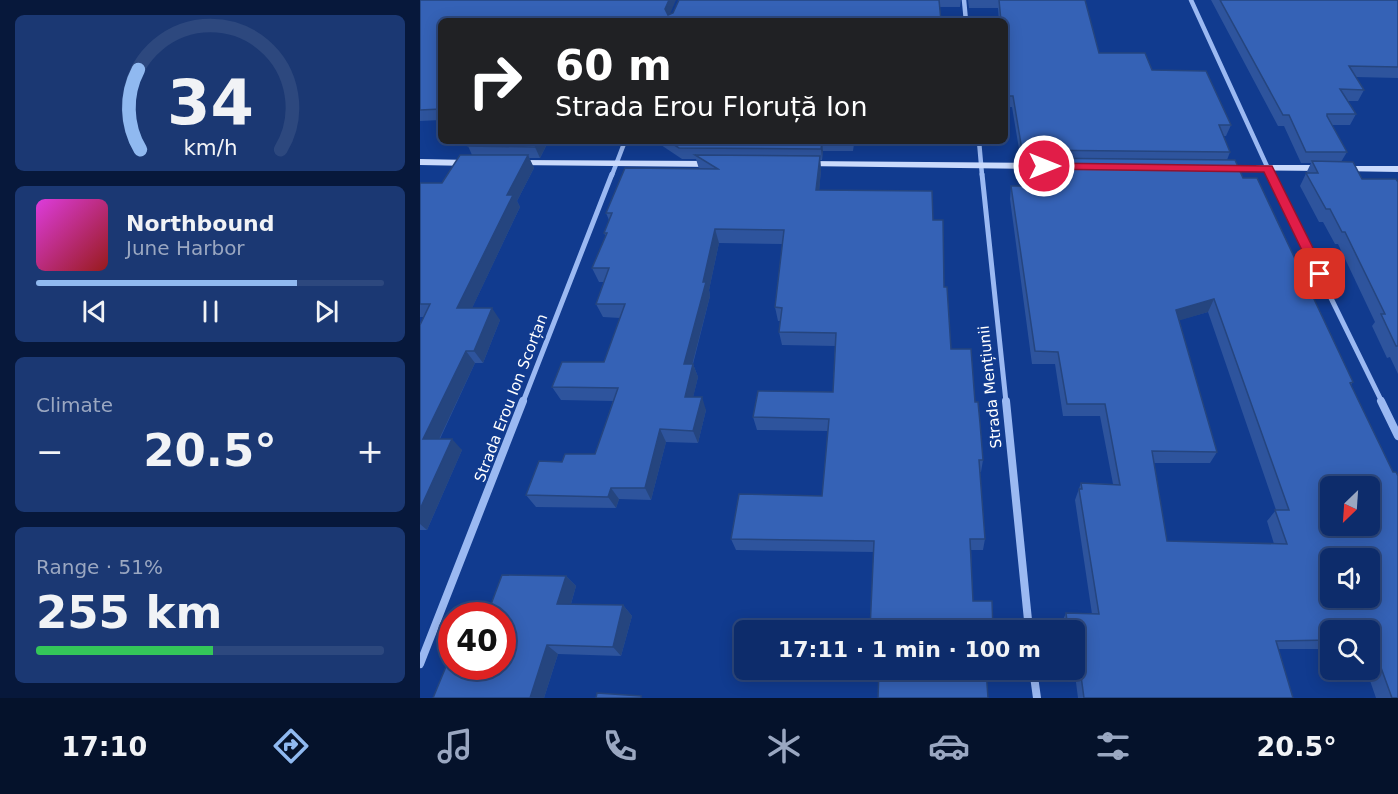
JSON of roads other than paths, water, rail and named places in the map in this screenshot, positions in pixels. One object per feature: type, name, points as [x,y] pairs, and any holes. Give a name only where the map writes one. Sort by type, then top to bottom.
[{"type":"street","points":[[964,0],[966,18]]},
{"type":"street","points":[[1191,0],[1268,169],[1398,436]]},
{"type":"street","name":"Strada Erou Ion Scorțan","points":[[420,664],[624,144]]},
{"type":"street","name":"Strada Mențiunii","points":[[979,144],[1028,620]]},
{"type":"street","points":[[420,162],[478,163]]},
{"type":"street","points":[[501,163],[722,164]]},
{"type":"street","points":[[791,164],[1049,166]]},
{"type":"street","points":[[1210,168],[1398,169]]},
{"type":"street","points":[[1035,680],[1037,698]]}]
